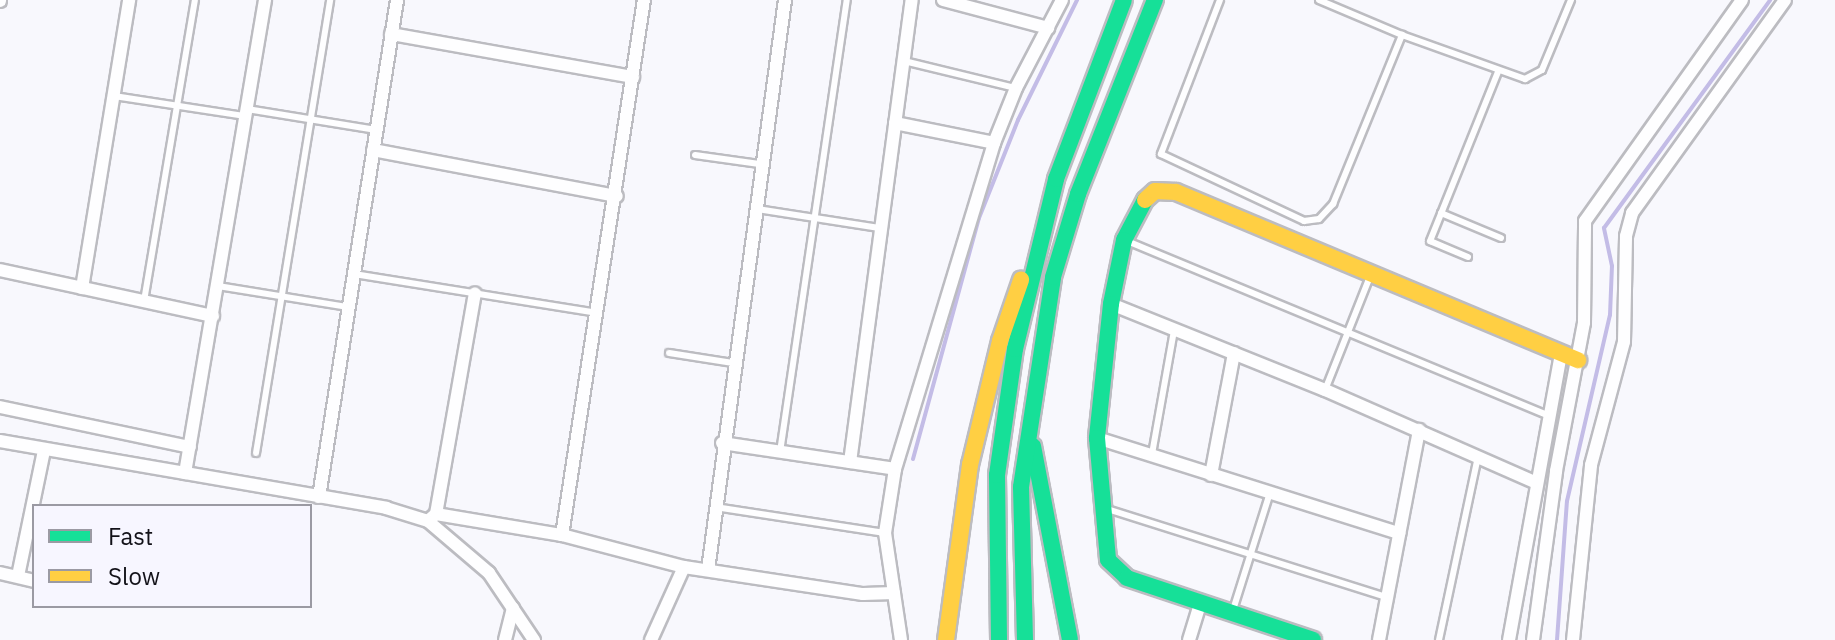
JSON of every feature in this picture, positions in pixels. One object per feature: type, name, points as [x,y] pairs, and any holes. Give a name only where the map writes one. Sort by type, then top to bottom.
[{"type":"main road","points":[[946,640],[953,560],[977,434],[1000,341],[1056,179],[1124,0]]},
{"type":"main road","points":[[1025,640],[1021,487],[1029,411],[1066,227],[1155,0]]},
{"type":"main road","points":[[999,640],[996,502],[1002,425],[1056,179]]},
{"type":"main road","points":[[1313,640],[1127,578],[1108,560],[1100,507],[1097,438],[1111,304],[1124,240],[1146,198],[1165,190],[1578,360]]},
{"type":"main road","points":[[1029,411],[1036,478],[1070,640]]},
{"type":"street","points":[[82,288],[129,0]]},
{"type":"street","points":[[185,473],[265,0]]},
{"type":"street","points":[[319,497],[397,0]]},
{"type":"street","points":[[562,535],[617,196],[644,0]]},
{"type":"street","points":[[708,570],[759,164],[785,0]]},
{"type":"street","points":[[850,462],[912,0]]},
{"type":"street","points":[[943,0],[1048,28]]},
{"type":"street","points":[[901,640],[885,533],[895,469],[994,143],[1016,88],[1062,0]]},
{"type":"street","points":[[1533,640],[1587,296],[1585,221],[1742,0]]},
{"type":"street","points":[[1573,640],[1591,465],[1624,342],[1626,236],[1632,213],[1785,0]]},
{"type":"street","points":[[391,34],[633,77]]},
{"type":"street","points":[[895,123],[994,143]]},
{"type":"street","points":[[373,150],[617,196]]},
{"type":"street","points":[[0,270],[213,316]]},
{"type":"street","points":[[432,518],[475,293]]},
{"type":"street","points":[[1111,304],[1325,390],[1535,482]]},
{"type":"street","points":[[1211,475],[1234,353]]},
{"type":"street","points":[[1509,640],[1535,482],[1561,354]]},
{"type":"street","points":[[0,407],[190,447]]},
{"type":"street","points":[[1379,640],[1419,430]]},
{"type":"street","points":[[1097,438],[1399,533]]},
{"type":"street","points":[[0,441],[432,518],[562,535],[684,567],[863,594],[894,593]]},
{"type":"street","points":[[722,443],[895,469]]},
{"type":"street","points":[[33,504],[44,451]]},
{"type":"street","points":[[18,576],[32,509]]},
{"type":"street","points":[[432,518],[489,573],[534,640]]},
{"type":"street","points":[[651,640],[684,567]]},
{"type":"street","points":[[0,573],[32,580]]},
{"type":"street","points":[[1189,640],[1200,603]]},
{"type":"street","points":[[505,640],[513,608]]},
{"type":"lane","points":[[144,301],[195,0]]},
{"type":"lane","points":[[256,453],[330,0]]},
{"type":"lane","points":[[780,452],[847,0]]},
{"type":"lane","points":[[1220,0],[1161,154],[1304,221],[1319,219],[1333,204],[1402,35]]},
{"type":"lane","points":[[1319,0],[1498,72],[1525,79],[1542,70],[1571,0]]},
{"type":"lane","points":[[904,61],[1016,88]]},
{"type":"lane","points":[[1468,257],[1430,241],[1498,72]]},
{"type":"lane","points":[[114,96],[177,106],[310,119],[376,130]]},
{"type":"lane","points":[[695,155],[759,164]]},
{"type":"lane","points":[[753,209],[880,228]]},
{"type":"lane","points":[[1441,213],[1501,238]]},
{"type":"lane","points":[[1124,240],[1549,416]]},
{"type":"lane","points":[[1325,390],[1372,273]]},
{"type":"lane","points":[[354,274],[598,313]]},
{"type":"lane","points":[[218,286],[349,307]]},
{"type":"lane","points":[[1152,456],[1175,328]]},
{"type":"lane","points":[[669,353],[733,363]]},
{"type":"lane","points":[[1439,640],[1478,457]]},
{"type":"lane","points":[[1232,613],[1270,493]]},
{"type":"lane","points":[[715,507],[885,533]]},
{"type":"lane","points":[[1100,507],[1387,597]]},
{"type":"waterway","points":[[913,459],[979,218],[1018,120],[1077,0]]},
{"type":"waterway","points":[[1557,640],[1567,501],[1610,315],[1612,266],[1604,228],[1770,0]]},
{"type":"traffic: fast","points":[[999,640],[997,475],[1015,349],[1056,179],[1124,0]]},
{"type":"traffic: fast","points":[[1025,640],[1021,487],[1053,277],[1078,194],[1155,0]]},
{"type":"traffic: fast","points":[[1145,200],[1124,240],[1111,304],[1097,438],[1108,560],[1127,578],[1313,640]]},
{"type":"traffic: fast","points":[[1033,446],[1070,640]]},
{"type":"traffic: slow","points":[[1145,200],[1155,191],[1176,192],[1578,360]]},
{"type":"traffic: slow","points":[[946,640],[970,465],[1000,341],[1021,280]]}]
